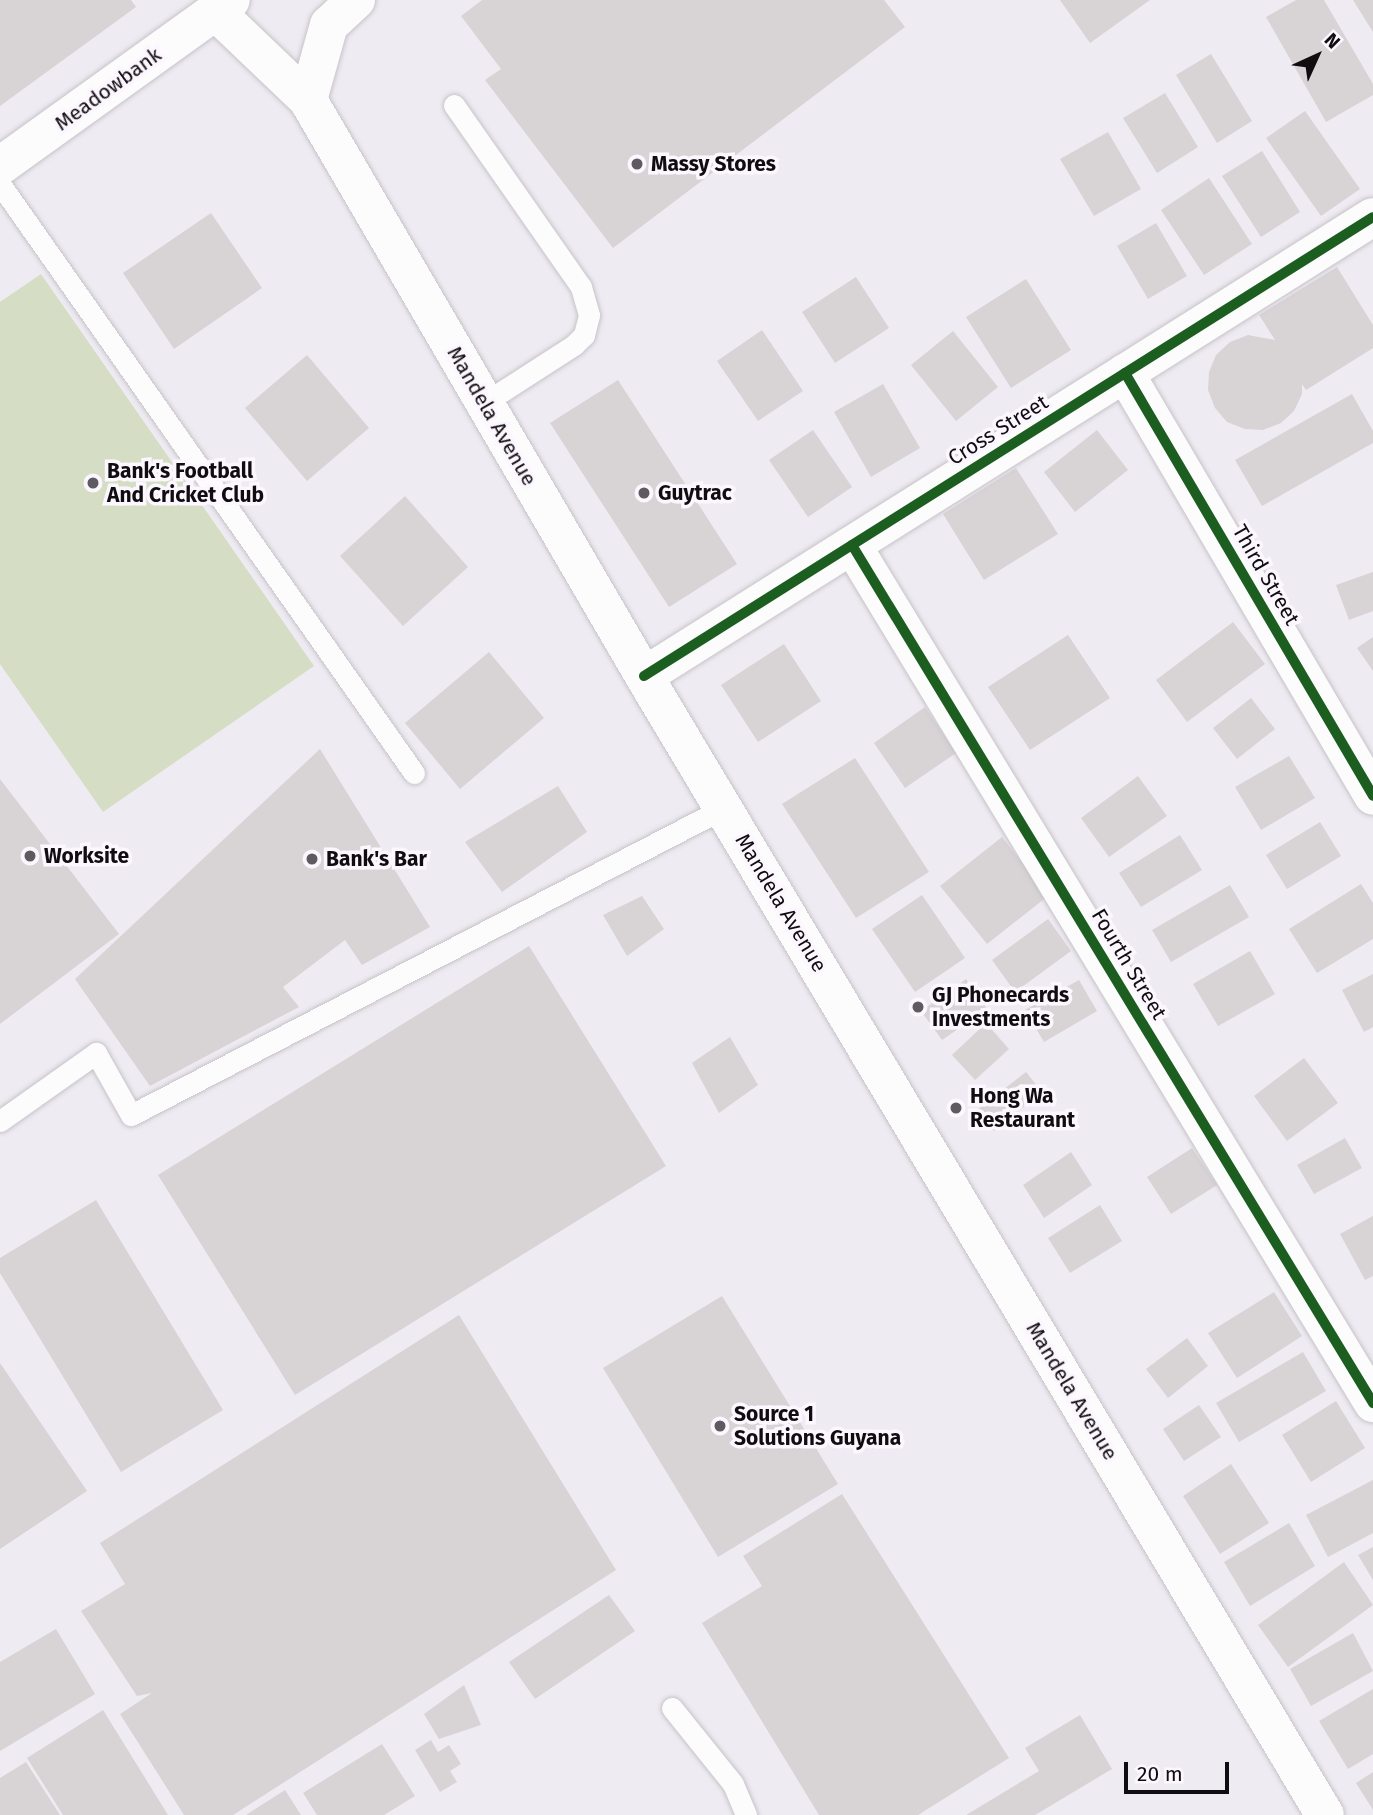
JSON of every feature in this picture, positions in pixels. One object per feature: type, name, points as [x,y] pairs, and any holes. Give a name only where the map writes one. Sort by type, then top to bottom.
[{"type":"main road","points":[[308,100],[329,25],[356,0]]},
{"type":"main road","name":"Mandela Avenue","points":[[218,4],[308,100],[644,676],[1325,1815]]},
{"type":"main road","name":"Meadowbank","points":[[0,166],[218,4]]},
{"type":"main road","name":"Cross Street","points":[[644,676],[1373,217]]},
{"type":"main road","name":"Third Street","points":[[1125,373],[1373,796]]},
{"type":"main road","name":"Fourth Street","points":[[852,545],[1373,1404]]},
{"type":"lane","points":[[454,105],[581,287],[589,315],[584,335],[575,345],[484,403]]},
{"type":"lane","points":[[0,184],[414,773]]},
{"type":"lane","points":[[0,1121],[96,1053],[131,1115],[724,807]]},
{"type":"lane","points":[[672,1708],[733,1784],[746,1815]]},
{"type":"green space","name":"Bank's Football And Cricket Club","points":[[41,274],[314,666],[103,812],[0,664],[0,302]]},
{"type":"building","points":[[0,0],[131,0],[136,7],[0,106]]},
{"type":"building","name":"Massy Stores","points":[[482,0],[884,0],[905,27],[613,248],[485,80],[501,69],[461,16]]},
{"type":"building","points":[[1060,0],[1150,0],[1090,43]]},
{"type":"building","points":[[1296,0],[1324,0],[1373,84],[1373,95],[1326,122],[1266,17]]},
{"type":"building","points":[[1353,0],[1373,0],[1373,32]]},
{"type":"building","points":[[1211,54],[1252,121],[1217,143],[1176,75]]},
{"type":"building","points":[[1165,93],[1198,147],[1157,173],[1123,118]]},
{"type":"building","points":[[1305,111],[1360,189],[1321,216],[1266,138]]},
{"type":"building","points":[[1108,132],[1141,189],[1094,216],[1060,159]]},
{"type":"building","points":[[1262,151],[1300,212],[1261,237],[1222,176]]},
{"type":"building","points":[[1209,178],[1252,244],[1204,275],[1161,210]]},
{"type":"building","points":[[211,213],[262,288],[174,349],[123,273]]},
{"type":"building","points":[[1156,223],[1187,276],[1148,299],[1117,246]]},
{"type":"building","points":[[1337,267],[1373,325],[1373,348],[1306,390],[1302,384],[1302,394],[1294,411],[1281,423],[1263,430],[1245,429],[1227,422],[1215,408],[1208,390],[1209,372],[1216,355],[1230,342],[1248,335],[1275,340],[1259,315]]},
{"type":"building","points":[[856,277],[889,328],[835,363],[802,312]]},
{"type":"building","points":[[1026,279],[1071,350],[1011,388],[966,317]]},
{"type":"building","points":[[762,330],[803,391],[758,421],[717,361]]},
{"type":"building","points":[[953,331],[998,387],[956,421],[911,365]]},
{"type":"building","points":[[307,355],[369,428],[307,481],[245,408]]},
{"type":"building","name":"Guytrac","points":[[618,380],[737,564],[669,607],[550,423]]},
{"type":"building","points":[[883,384],[920,448],[871,477],[834,412]]},
{"type":"building","points":[[1352,394],[1373,431],[1373,443],[1262,506],[1235,460]]},
{"type":"building","points":[[813,430],[852,487],[808,517],[769,460]]},
{"type":"building","points":[[1097,430],[1128,470],[1075,512],[1044,472]]},
{"type":"building","points":[[1016,468],[1058,534],[984,580],[943,514]]},
{"type":"building","points":[[405,496],[468,567],[403,626],[340,556]]},
{"type":"building","points":[[1373,572],[1373,611],[1349,620],[1336,585]]},
{"type":"building","points":[[1233,622],[1265,664],[1187,722],[1156,680]]},
{"type":"building","points":[[1068,635],[1110,698],[1030,750],[988,687]]},
{"type":"building","points":[[1373,637],[1373,671],[1357,648]]},
{"type":"building","points":[[784,644],[821,701],[758,742],[721,685]]},
{"type":"building","points":[[489,652],[544,718],[460,789],[405,723]]},
{"type":"building","points":[[1251,698],[1275,729],[1237,759],[1213,728]]},
{"type":"building","points":[[925,707],[956,753],[905,788],[874,743]]},
{"type":"building","points":[[320,749],[430,927],[362,965],[345,940],[283,987],[299,1007],[150,1086],[75,979]]},
{"type":"building","points":[[1289,756],[1315,798],[1261,830],[1235,787]]},
{"type":"building","points":[[855,758],[929,872],[856,918],[782,804]]},
{"type":"building","points":[[1138,776],[1167,816],[1109,857],[1081,818]]},
{"type":"building","name":"Worksite","points":[[0,779],[119,934],[0,1024]]},
{"type":"building","points":[[558,786],[587,832],[502,892],[465,842]]},
{"type":"building","points":[[1320,822],[1341,856],[1287,889],[1266,855]]},
{"type":"building","points":[[1180,835],[1202,870],[1141,907],[1119,873]]},
{"type":"building","points":[[1002,837],[1048,896],[987,944],[940,886]]},
{"type":"building","points":[[1361,884],[1373,903],[1373,939],[1317,973],[1289,929]]},
{"type":"building","points":[[1230,885],[1249,917],[1171,962],[1152,930]]},
{"type":"building","points":[[922,895],[965,958],[915,992],[872,929]]},
{"type":"building","points":[[642,896],[664,929],[627,956],[603,915]]},
{"type":"building","points":[[1048,919],[1071,951],[1015,992],[992,960]]},
{"type":"building","points":[[529,946],[666,1166],[295,1395],[158,1175]]},
{"type":"building","points":[[1250,951],[1275,994],[1218,1026],[1193,984]]},
{"type":"building","points":[[1373,974],[1373,1027],[1364,1032],[1342,990]]},
{"type":"building","points":[[966,979],[987,1009],[942,1040],[921,1011]]},
{"type":"building","points":[[1079,980],[1097,1011],[1044,1042],[1025,1010]]},
{"type":"building","points":[[986,1023],[1009,1049],[975,1080],[952,1055]]},
{"type":"building","points":[[730,1037],[758,1085],[719,1113],[692,1063]]},
{"type":"building","points":[[1304,1058],[1338,1103],[1287,1141],[1254,1096]]},
{"type":"building","points":[[1026,1072],[1042,1092],[994,1131],[977,1110]]},
{"type":"building","points":[[1345,1138],[1362,1168],[1314,1194],[1297,1165]]},
{"type":"building","points":[[1192,1148],[1217,1185],[1171,1214],[1147,1177]]},
{"type":"building","points":[[1071,1152],[1092,1185],[1044,1218],[1023,1185]]},
{"type":"building","points":[[96,1200],[223,1410],[121,1472],[0,1273],[0,1258]]},
{"type":"building","points":[[1100,1205],[1122,1241],[1070,1273],[1048,1238]]},
{"type":"building","points":[[1373,1216],[1373,1276],[1365,1280],[1340,1234]]},
{"type":"building","points":[[1274,1292],[1302,1336],[1237,1378],[1208,1333]]},
{"type":"building","name":"Source 1 Solutions Guyana","points":[[722,1296],[838,1484],[718,1557],[603,1368]]},
{"type":"building","points":[[459,1315],[616,1570],[233,1815],[184,1815],[120,1714],[152,1693],[137,1696],[81,1611],[125,1584],[100,1543]]},
{"type":"building","points":[[1187,1338],[1208,1366],[1168,1398],[1146,1369]]},
{"type":"building","points":[[1303,1352],[1326,1391],[1239,1442],[1216,1403]]},
{"type":"building","points":[[0,1363],[87,1491],[0,1549]]},
{"type":"building","points":[[1336,1401],[1365,1448],[1311,1482],[1282,1435]]},
{"type":"building","points":[[1199,1405],[1221,1437],[1184,1461],[1163,1429]]},
{"type":"building","points":[[1231,1464],[1269,1523],[1220,1554],[1183,1496]]},
{"type":"building","points":[[1373,1480],[1373,1533],[1328,1557],[1306,1515]]},
{"type":"building","points":[[842,1494],[1009,1758],[918,1815],[819,1815],[702,1623],[762,1586],[743,1556]]},
{"type":"building","points":[[1289,1523],[1315,1566],[1250,1606],[1224,1562]]},
{"type":"building","points":[[1373,1547],[1373,1580],[1358,1555]]},
{"type":"building","points":[[1344,1562],[1373,1605],[1288,1667],[1258,1625]]},
{"type":"building","points":[[609,1595],[635,1631],[535,1699],[509,1662]]},
{"type":"building","points":[[56,1629],[95,1694],[0,1751],[0,1662]]},
{"type":"building","points":[[1353,1633],[1373,1671],[1311,1706],[1290,1669]]},
{"type":"building","points":[[464,1685],[481,1725],[439,1739],[424,1714]]},
{"type":"building","points":[[1373,1689],[1373,1754],[1348,1769],[1319,1721]]},
{"type":"building","points":[[103,1710],[168,1815],[63,1815],[27,1758]]},
{"type":"building","points":[[1080,1715],[1112,1769],[1035,1815],[966,1815],[1039,1771],[1025,1748]]},
{"type":"building","points":[[431,1740],[438,1752],[449,1745],[461,1764],[450,1771],[457,1782],[440,1792],[415,1750]]},
{"type":"building","points":[[382,1744],[415,1796],[384,1815],[317,1815],[303,1793]]},
{"type":"building","points":[[26,1762],[60,1815],[0,1815],[0,1778]]},
{"type":"building","points":[[1373,1772],[1373,1810],[1356,1783]]},
{"type":"building","points":[[285,1790],[301,1815],[246,1815]]},
{"type":"cycle path","points":[[644,676],[1373,217]]},
{"type":"cycle path","points":[[1125,373],[1373,796]]},
{"type":"cycle path","points":[[852,545],[1373,1403]]},
{"type":"place","name":"Massy Stores","points":[[637,164]]},
{"type":"place","name":"Bank's Football And Cricket Club","points":[[93,483]]},
{"type":"place","name":"Guytrac","points":[[644,493]]},
{"type":"place","name":"Worksite","points":[[30,856]]},
{"type":"place","name":"Bank's Bar","points":[[312,859]]},
{"type":"place","name":"GJ Phonecards Investments","points":[[918,1007]]},
{"type":"place","name":"Hong Wa Restaurant","points":[[956,1108]]},
{"type":"place","name":"Source 1 Solutions Guyana","points":[[720,1426]]}]
